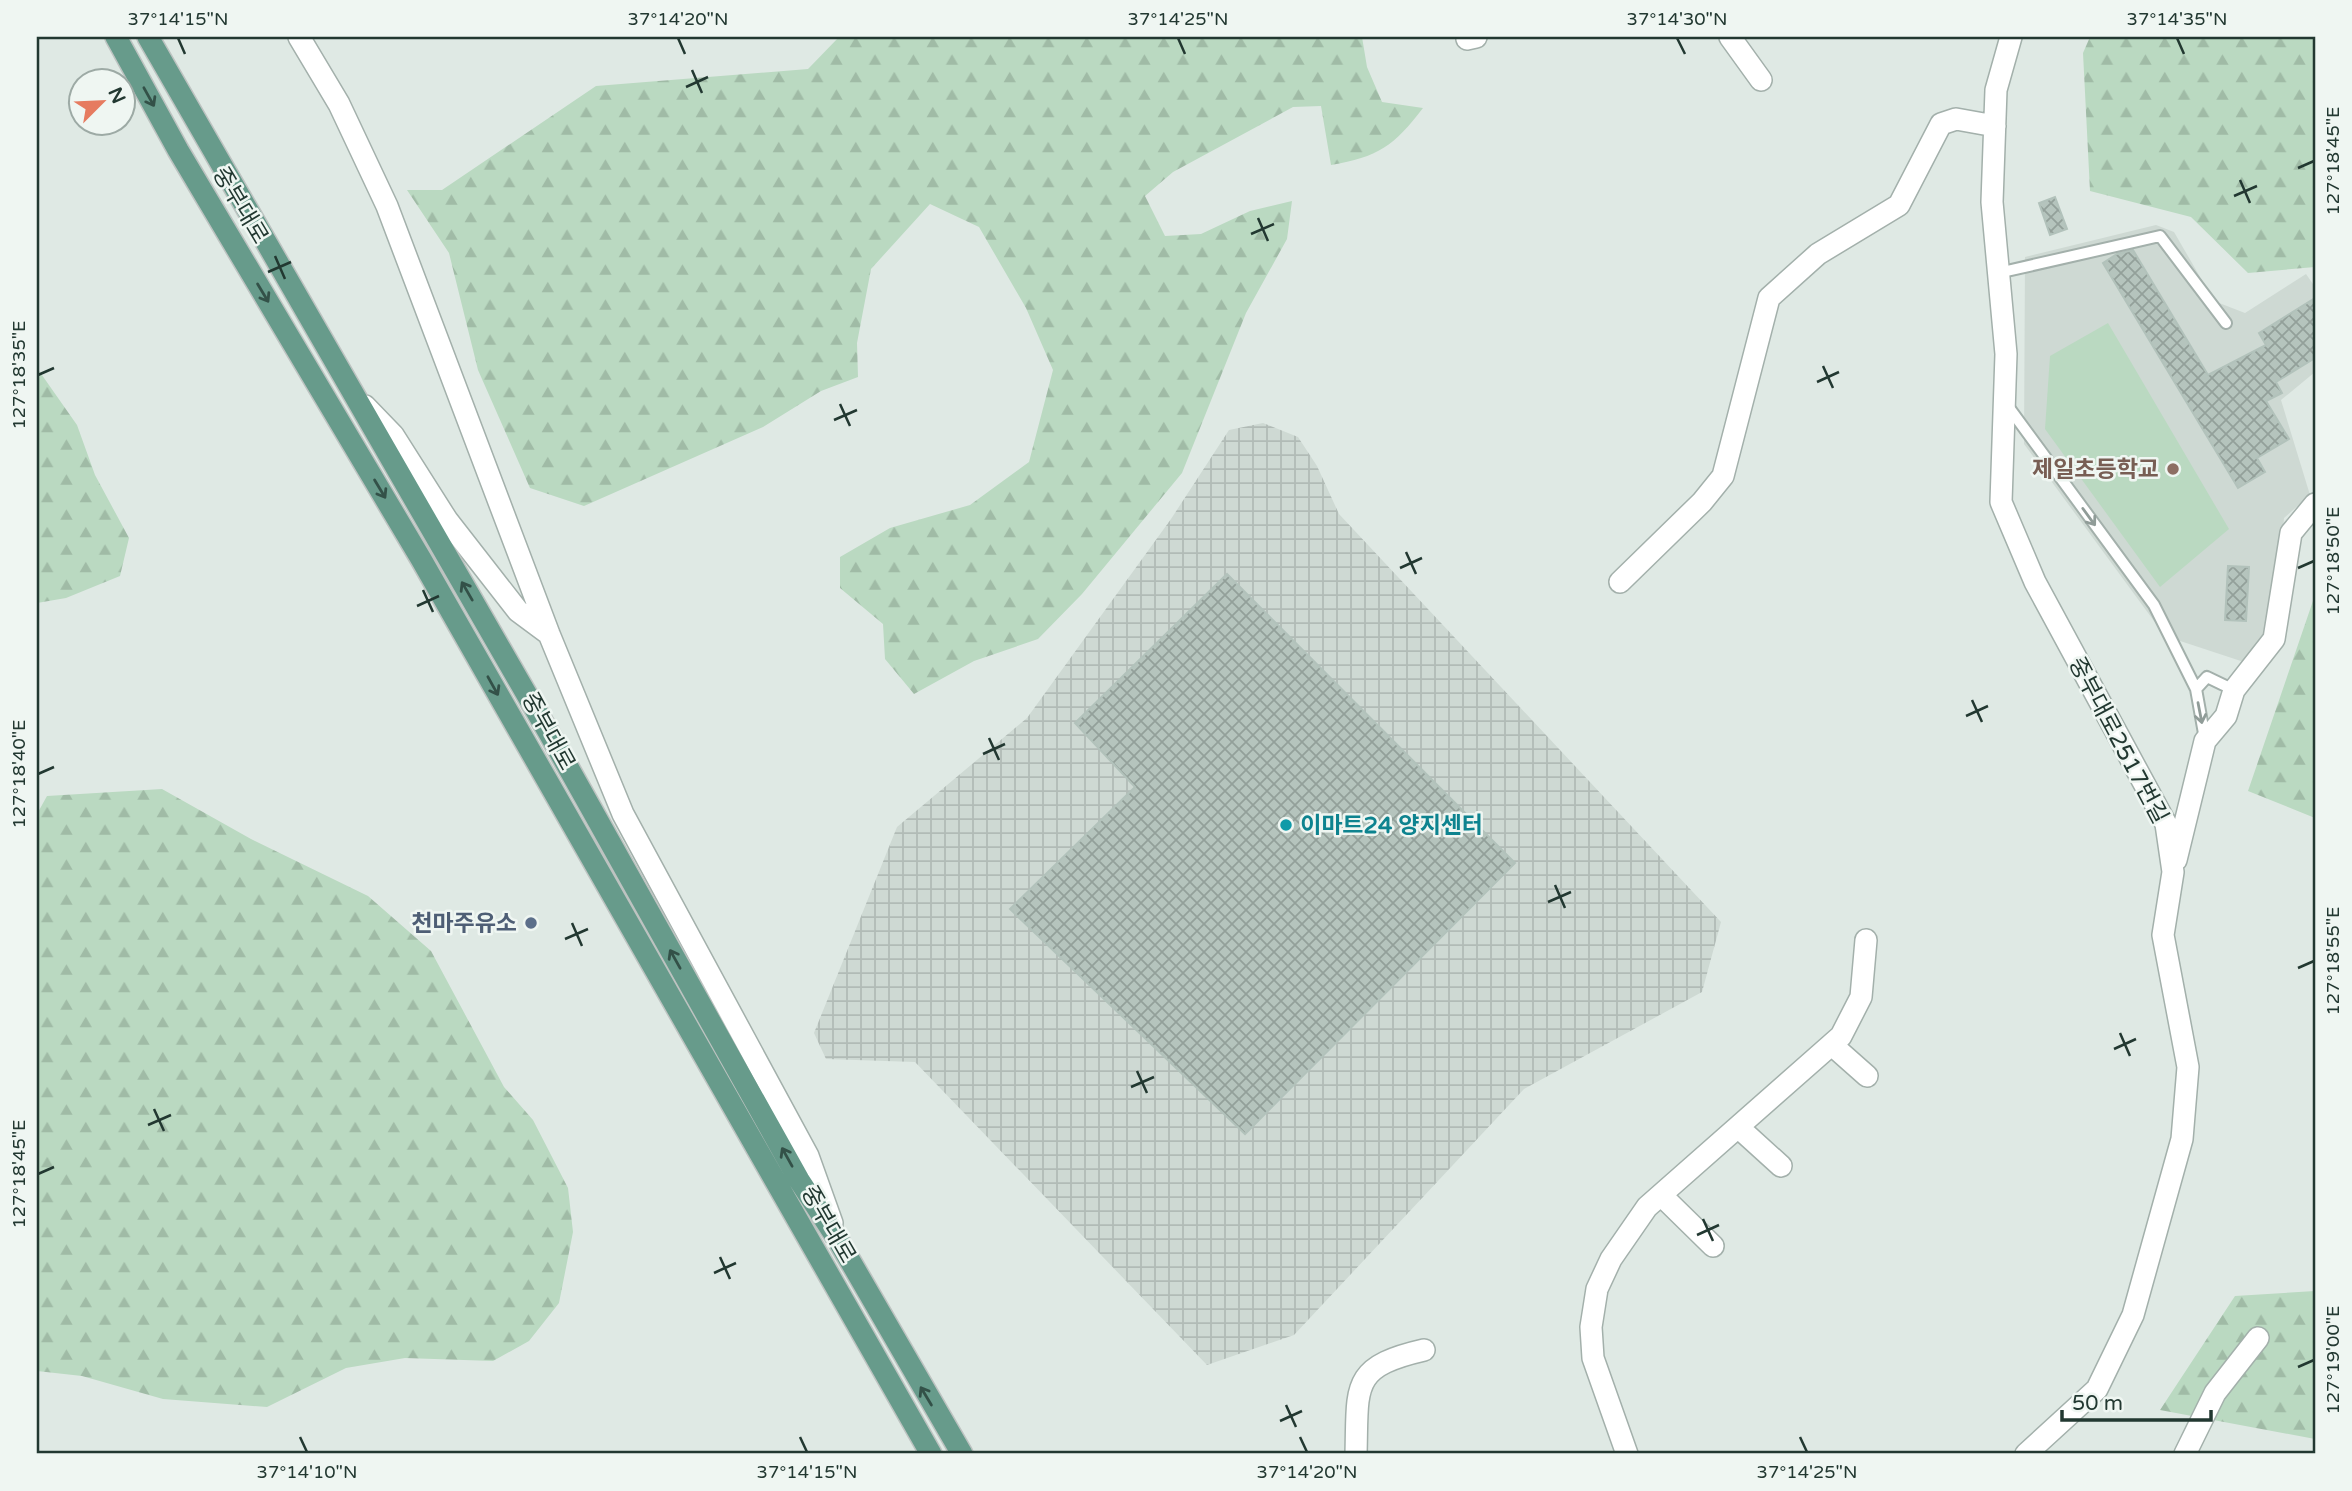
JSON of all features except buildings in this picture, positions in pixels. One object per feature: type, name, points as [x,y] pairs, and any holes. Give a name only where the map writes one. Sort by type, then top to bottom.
[{"type":"main road","name":"중부대로","points":[[116,37],[178,150],[428,571],[931,1454]]},
{"type":"main road","name":"중부대로","points":[[148,37],[799,1180],[838,1240],[962,1454]]},
{"type":"street","points":[[299,37],[339,104],[387,206],[550,634],[623,814],[808,1156],[838,1240]]},
{"type":"street","points":[[1730,37],[1761,80]]},
{"type":"street","name":"중부대로2517번길","points":[[2011,37],[1996,90],[1992,202],[2006,354],[2001,502],[2035,582],[2166,824],[2173,872],[2163,935],[2188,1067],[2182,1139],[2133,1315],[2097,1389],[2026,1454]]},
{"type":"street","points":[[1620,582],[1702,502],[1723,476],[1769,298],[1818,254],[1899,205],[1941,124],[1955,119],[1995,126]]},
{"type":"street","points":[[355,397],[393,435],[447,520],[518,611],[550,634]]},
{"type":"street","points":[[2173,872],[2205,741],[2226,716],[2234,690],[2274,639],[2291,534],[2315,504]]},
{"type":"street","points":[[1627,1454],[1593,1358],[1593,1308],[1597,1289],[1611,1259],[1647,1207],[1832,1045],[1852,1020],[1861,997],[1866,940]]},
{"type":"street","points":[[1832,1045],[1867,1076]]},
{"type":"street","points":[[1738,1127],[1781,1167]]},
{"type":"street","points":[[1661,1195],[1713,1246]]},
{"type":"street","points":[[2185,1454],[2216,1393],[2258,1338]]},
{"type":"street","points":[[1356,1454],[1359,1393],[1363,1380],[1379,1363],[1424,1350]]},
{"type":"lane","points":[[1998,273],[2160,236],[2226,323]]},
{"type":"lane","points":[[2005,403],[2154,605],[2196,689],[2205,741]]},
{"type":"lane","points":[[2196,689],[2207,677],[2234,690]]},
{"type":"shaded area","name":"제일초등학교","points":[[2156,225],[2174,232],[2214,301],[2245,313],[2306,274],[2315,287],[2315,372],[2281,400],[2310,495],[2284,518],[2277,607],[2256,666],[2165,636],[2024,444],[2025,257]]},
{"type":"shaded area","points":[[1263,423],[1298,437],[1317,466],[1339,514],[1721,922],[1702,992],[1524,1089],[1294,1335],[1207,1365],[915,1062],[826,1059],[814,1033],[897,827],[1027,718],[1171,519],[1229,430]]},
{"type":"green space","points":[[839,37],[1362,37],[1367,67],[1382,102],[1423,108],[1403,132],[1384,148],[1361,158],[1331,165],[1321,106],[1293,107],[1173,172],[1145,196],[1165,236],[1201,234],[1250,211],[1292,201],[1287,239],[1246,313],[1182,473],[1082,594],[1038,639],[974,661],[914,694],[885,659],[883,624],[840,588],[840,557],[890,528],[970,505],[1029,462],[1053,370],[1026,308],[979,227],[930,204],[871,269],[857,343],[858,377],[821,391],[763,427],[584,506],[530,488],[478,370],[449,253],[407,190],[442,190],[596,86],[808,69]]},
{"type":"green space","points":[[2090,37],[2315,37],[2315,267],[2248,273],[2191,217],[2090,191],[2083,53]]},
{"type":"green space","points":[[2108,323],[2229,529],[2160,587],[2045,429],[2050,356]]},
{"type":"green space","points":[[37,368],[77,425],[95,475],[129,538],[120,576],[66,598],[37,603]]},
{"type":"green space","points":[[2315,595],[2315,818],[2248,791]]},
{"type":"green space","points":[[162,789],[251,839],[368,896],[431,951],[504,1087],[533,1120],[568,1188],[573,1232],[559,1303],[529,1341],[493,1361],[405,1358],[346,1368],[267,1407],[163,1399],[82,1376],[37,1371],[37,814],[47,796]]},
{"type":"green space","points":[[2315,1291],[2315,1439],[2160,1410],[2235,1296]]},
{"type":"place","name":"제일초등학교","points":[[2173,469]]},
{"type":"place","name":"이마트24 양지센터","points":[[1286,825]]},
{"type":"place","name":"천마주유소","points":[[531,923]]}]
